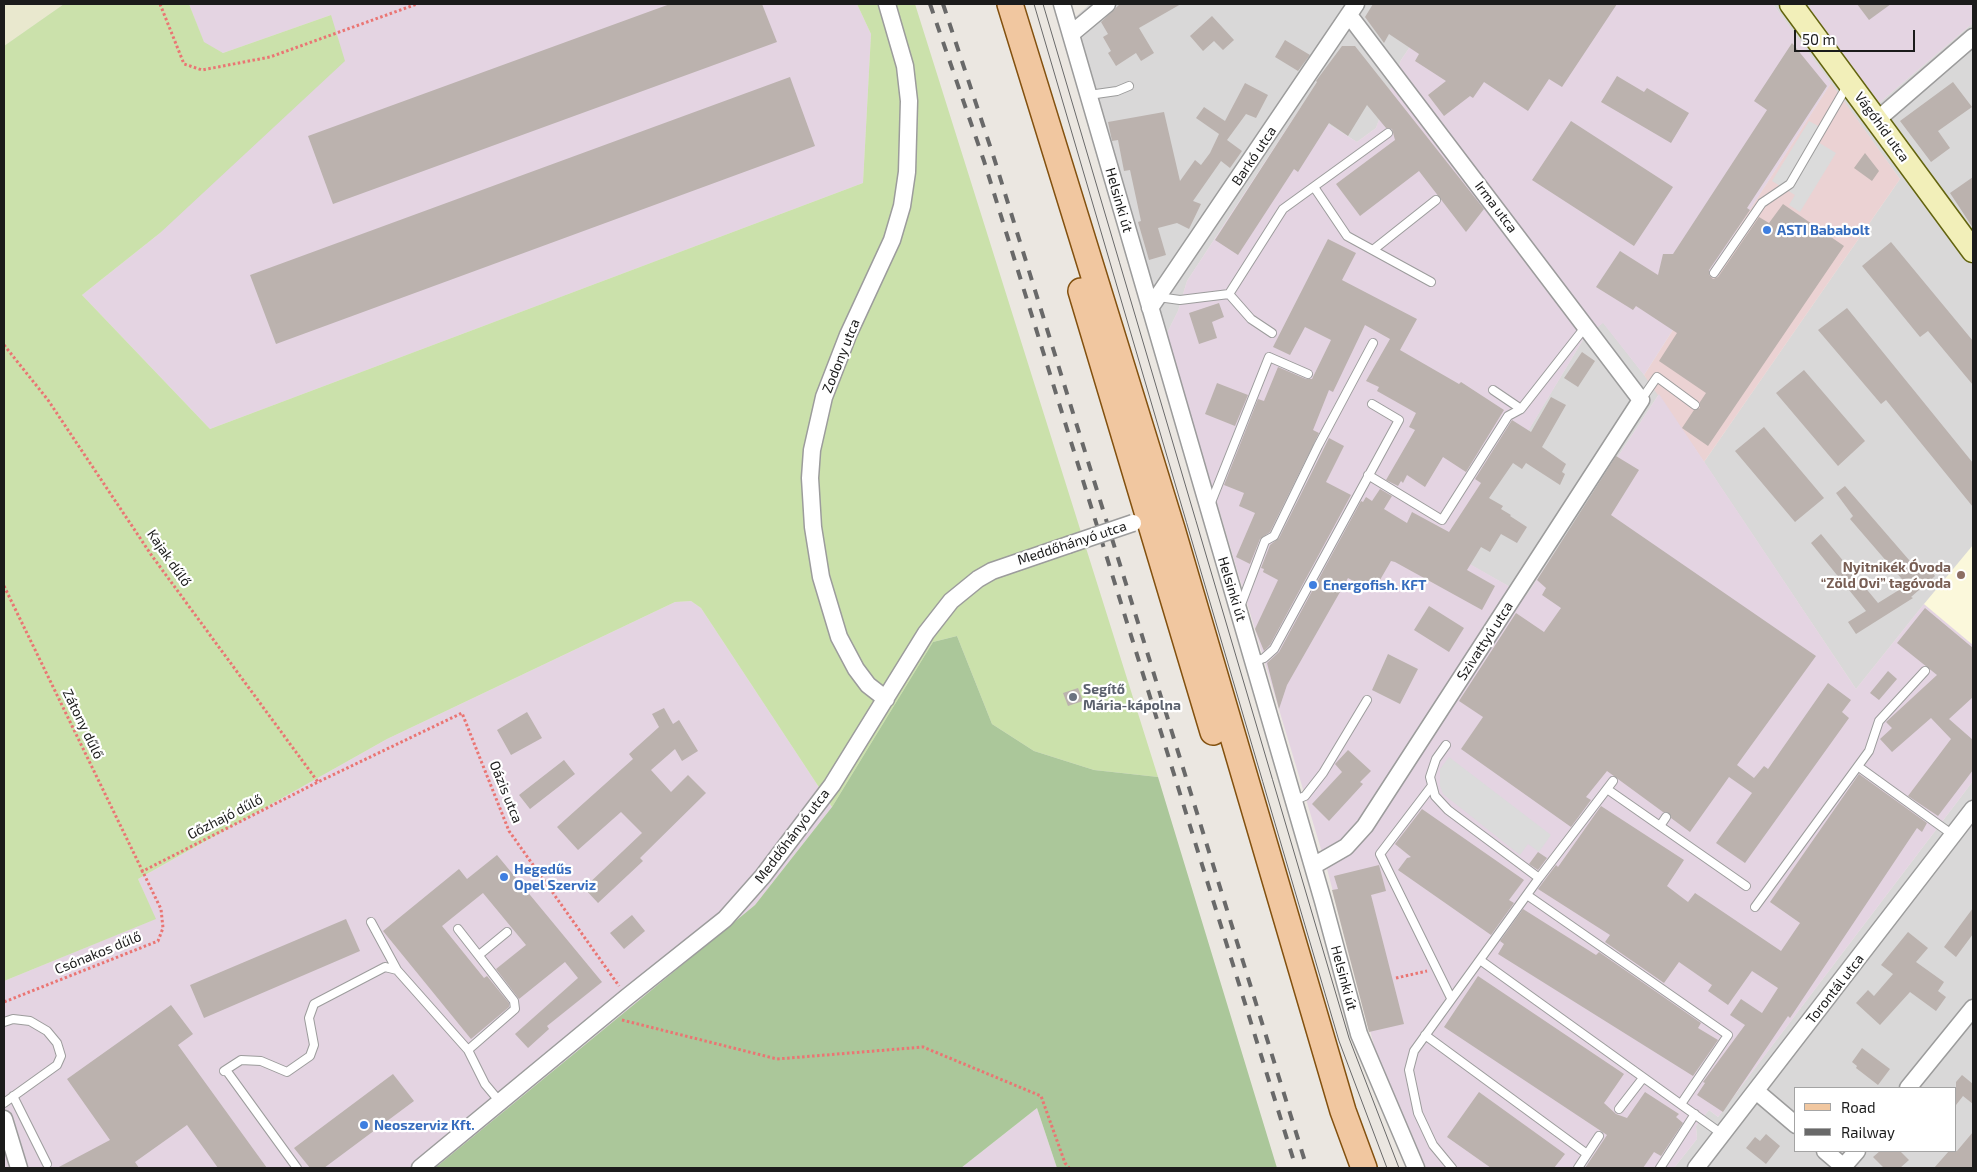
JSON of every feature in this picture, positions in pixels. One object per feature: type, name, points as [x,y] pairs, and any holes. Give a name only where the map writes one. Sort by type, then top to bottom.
[{"type":"main road","points":[[995,4],[1141,521],[1328,1117],[1346,1168]]},
{"type":"main road","points":[[1010,4],[1172,529],[1343,1111],[1364,1168]]},
{"type":"main road","points":[[1141,521],[1157,508],[1161,495]]},
{"type":"main road","points":[[1141,521],[1161,522],[1172,529]]},
{"type":"street","name":"Zodony utca","points":[[886,699],[868,684],[856,669],[837,630],[821,578],[813,527],[810,478],[812,450],[824,398],[848,335],[892,240],[902,206],[907,172],[909,101],[905,66],[887,4]]},
{"type":"street","name":"Helsinki út","points":[[1062,4],[1154,302],[1208,510],[1313,866],[1359,1034],[1416,1168]]},
{"type":"street","points":[[1071,34],[1107,4]]},
{"type":"street","name":"Vágóhíd utca","points":[[1791,4],[1973,251]]},
{"type":"street","name":"Irma utca","points":[[1352,10],[1413,108],[1586,325],[1641,400]]},
{"type":"street","name":"Barkó utca","points":[[1154,302],[1352,10]]},
{"type":"street","points":[[1877,120],[1973,37]]},
{"type":"street","name":"Szivattyú utca","points":[[1313,866],[1346,847],[1365,826],[1641,400]]},
{"type":"street","name":"Meddőhányó utca","points":[[420,1168],[627,997],[725,919],[763,876],[832,785],[930,627],[962,591],[992,571],[1141,521]]},
{"type":"street","name":"Torontál utca","points":[[1696,1168],[1973,808]]},
{"type":"street","points":[[1909,1087],[1973,1008]]},
{"type":"street","points":[[1756,1091],[1794,1123]]},
{"type":"street","points":[[4,1119],[19,1168]]},
{"type":"street","points":[[1826,1152],[1844,1168],[1856,1152]]},
{"type":"lane","points":[[1714,273],[1762,202],[1790,184],[1849,82]]},
{"type":"lane","points":[[1089,95],[1117,92],[1129,86]]},
{"type":"lane","points":[[1230,294],[1283,209],[1388,133]]},
{"type":"lane","points":[[1314,187],[1348,236],[1432,282]]},
{"type":"lane","points":[[1373,250],[1436,200]]},
{"type":"lane","points":[[1154,302],[1230,294]]},
{"type":"lane","points":[[1230,294],[1252,319],[1272,333]]},
{"type":"lane","points":[[1368,475],[1442,520],[1508,416],[1521,409],[1586,325]]},
{"type":"lane","points":[[1238,610],[1265,541],[1274,536],[1318,446],[1373,343]]},
{"type":"lane","points":[[1208,510],[1269,357],[1308,374]]},
{"type":"lane","points":[[1641,400],[1658,377],[1695,405]]},
{"type":"lane","points":[[1493,390],[1521,409]]},
{"type":"lane","points":[[1253,662],[1264,658],[1274,649],[1399,420],[1372,404]]},
{"type":"lane","points":[[1755,907],[1869,751],[1879,721],[1925,671]]},
{"type":"lane","points":[[1293,801],[1305,796],[1323,773],[1367,700]]},
{"type":"lane","points":[[1446,744],[1433,766],[1430,777],[1431,787],[1438,801],[1539,878]]},
{"type":"lane","points":[[1858,767],[1953,835]]},
{"type":"lane","points":[[1452,1168],[1432,1145],[1425,1131],[1411,1085],[1410,1061],[1425,1035],[1539,878],[1613,781]]},
{"type":"lane","points":[[1431,787],[1380,854],[1452,998]]},
{"type":"lane","points":[[1607,789],[1746,886]]},
{"type":"lane","points":[[1660,826],[1666,817]]},
{"type":"lane","points":[[1527,895],[1728,1035],[1681,1104]]},
{"type":"lane","points":[[371,922],[397,970],[468,1050],[485,1084],[500,1102]]},
{"type":"lane","points":[[458,929],[514,1001],[515,1009],[468,1050]]},
{"type":"lane","points":[[479,955],[507,932]]},
{"type":"lane","points":[[1480,960],[1722,1134]]},
{"type":"lane","points":[[297,1168],[225,1070],[241,1060],[261,1061],[287,1072],[310,1056],[314,1045],[309,1018],[314,1004],[385,967],[397,970]]},
{"type":"lane","points":[[4,1022],[30,1020],[47,1031],[57,1043],[61,1056],[57,1065],[4,1102]]},
{"type":"lane","points":[[1425,1035],[1587,1154]]},
{"type":"lane","points":[[1620,1110],[1643,1078]]},
{"type":"lane","points":[[13,1096],[47,1164]]},
{"type":"lane","points":[[1660,1168],[1695,1114]]},
{"type":"lane","points":[[1578,1168],[1599,1136]]},
{"type":"path","points":[[160,4],[184,64],[202,70],[270,57],[417,4]]},
{"type":"path","name":"Kajak dűlő","points":[[4,345],[48,400],[152,556],[318,782]]},
{"type":"path","name":"Zátony dűlő","points":[[4,586],[142,872]]},
{"type":"path","name":"Gőzhajó dűlő","points":[[142,872],[318,782],[462,713]]},
{"type":"path","name":"Oázis utca","points":[[462,713],[509,830],[627,997]]},
{"type":"path","name":"Csónakos dűlő","points":[[4,1002],[158,941],[163,928],[161,909],[142,872]]},
{"type":"path","points":[[1396,978],[1437,968]]},
{"type":"path","points":[[605,1015],[778,1059],[923,1047],[1041,1096],[1065,1163],[1069,1168]]},
{"type":"shaded area","points":[[189,4],[857,4],[871,34],[863,183],[210,429],[82,295],[160,233],[331,15],[223,53],[204,43]]},
{"type":"shaded area","points":[[1090,4],[1439,4],[1401,60],[1376,128],[1357,142],[1301,107],[1187,281],[1178,311],[1168,331],[1168,340],[1074,18]]},
{"type":"shaded area","points":[[1439,4],[1773,4],[1831,83],[1644,375],[1603,323],[1584,338],[1454,555],[1526,596],[1659,394],[1856,689],[1924,604],[1973,645],[1973,781],[1718,1117],[1709,1110],[1696,1126],[1697,1139],[1674,1168],[1426,1168],[1375,1049],[1327,869],[1168,340],[1168,331],[1178,311],[1187,281],[1301,107],[1357,142],[1376,128],[1401,60]]},
{"type":"shaded area","points":[[1773,4],[1813,4],[1807,9],[1878,104],[1973,23],[1973,645],[1924,604],[1856,689],[1704,462],[1900,179]]},
{"type":"shaded area","points":[[1813,4],[1973,4],[1973,23],[1878,104],[1806,9]]},
{"type":"shaded area","points":[[1831,83],[1900,179],[1704,462],[1644,375]]},
{"type":"shaded area","points":[[1809,121],[1820,127],[1813,139],[1836,153],[1800,212],[1789,205],[1795,195],[1772,181]]},
{"type":"shaded area","points":[[1603,322],[1659,394],[1526,596],[1453,555],[1584,338]]},
{"type":"shaded area","name":"Nyitnikék Óvoda “Zöld Ovi” tagóvoda","points":[[1973,545],[1973,645],[1924,604]]},
{"type":"shaded area","points":[[691,601],[701,608],[832,807],[755,905],[435,1168],[4,1168],[4,981],[155,919],[138,879],[387,739],[675,602]]},
{"type":"shaded area","points":[[1449,757],[1551,835],[1539,852],[1528,844],[1520,855],[1443,794],[1440,786],[1440,769]]},
{"type":"shaded area","points":[[1973,781],[1973,1168],[1674,1168],[1697,1139],[1696,1126],[1709,1110],[1718,1117]]},
{"type":"shaded area","points":[[1037,1108],[1057,1168],[961,1168]]},
{"type":"green space","points":[[4,4],[64,4],[4,46]]},
{"type":"green space","points":[[64,4],[189,4],[204,42],[223,53],[331,15],[345,61],[160,233],[82,295],[210,429],[863,183],[871,34],[857,4],[915,4],[1158,777],[1094,770],[1034,751],[992,724],[957,636],[933,642],[832,807],[701,608],[691,601],[675,602],[387,739],[138,879],[156,919],[4,981],[4,46]]},
{"type":"green space","points":[[957,636],[992,724],[1034,751],[1094,770],[1158,777],[1277,1168],[1057,1168],[1037,1108],[961,1168],[435,1168],[755,905],[832,807],[933,642]]},
{"type":"building","points":[[670,4],[762,4],[777,42],[333,204],[308,136]]},
{"type":"building","points":[[1120,4],[1181,4],[1139,28],[1154,53],[1141,61],[1136,53],[1116,66],[1108,53],[1111,51],[1103,37],[1108,34],[1101,22]]},
{"type":"building","points":[[1373,4],[1617,4],[1562,87],[1549,79],[1528,111],[1484,82],[1473,98],[1470,96],[1444,116],[1428,95],[1446,81],[1415,61],[1419,54],[1389,34],[1384,43],[1365,17]]},
{"type":"building","points":[[1857,4],[1891,4],[1869,20]]},
{"type":"building","points":[[1212,16],[1234,40],[1223,50],[1214,41],[1203,51],[1190,36]]},
{"type":"building","points":[[1285,40],[1310,55],[1298,71],[1275,57]]},
{"type":"building","points":[[1792,43],[1827,86],[1747,208],[1750,210],[1709,270],[1709,275],[1713,279],[1718,277],[1759,217],[1769,223],[1783,204],[1844,246],[1708,446],[1682,428],[1694,410],[1700,408],[1700,402],[1706,393],[1659,361],[1677,333],[1636,306],[1633,310],[1596,287],[1620,251],[1658,275],[1663,254],[1673,254],[1767,110],[1754,101]]},
{"type":"building","points":[[1342,46],[1355,46],[1484,209],[1466,232],[1419,171],[1360,216],[1336,184],[1395,140],[1392,129],[1386,128],[1367,105],[1348,136],[1329,123],[1298,172],[1294,169],[1238,255],[1215,240],[1316,81]]},
{"type":"building","points":[[1617,76],[1644,92],[1647,88],[1689,113],[1671,143],[1601,102]]},
{"type":"building","points":[[790,77],[815,146],[276,344],[250,275]]},
{"type":"building","points":[[1953,82],[1972,107],[1938,131],[1950,148],[1931,162],[1900,121]]},
{"type":"building","points":[[1245,83],[1268,95],[1256,118],[1246,114],[1227,140],[1242,151],[1230,168],[1221,161],[1193,201],[1201,204],[1189,229],[1177,223],[1158,228],[1166,255],[1149,260],[1138,222],[1141,221],[1130,170],[1124,171],[1118,140],[1112,141],[1108,122],[1164,112],[1180,181],[1195,160],[1201,165],[1210,153],[1219,134],[1196,118],[1204,107],[1225,121]]},
{"type":"building","points":[[1571,121],[1673,187],[1634,246],[1532,180]]},
{"type":"building","points":[[1865,153],[1879,171],[1872,181],[1854,168]]},
{"type":"building","points":[[1973,177],[1973,228],[1950,193]]},
{"type":"building","points":[[1328,239],[1356,253],[1342,280],[1417,319],[1400,350],[1459,384],[1461,382],[1504,410],[1466,472],[1443,457],[1425,487],[1407,475],[1403,483],[1401,481],[1398,486],[1386,480],[1415,430],[1409,427],[1416,413],[1377,391],[1379,387],[1366,381],[1390,339],[1365,325],[1333,392],[1329,390],[1313,430],[1319,433],[1270,532],[1260,539],[1250,564],[1236,557],[1255,513],[1239,506],[1244,493],[1224,485],[1258,399],[1264,401],[1278,367],[1306,379],[1312,379],[1331,340],[1305,327],[1290,355],[1273,347]]},
{"type":"building","points":[[1891,242],[1973,341],[1973,385],[1928,331],[1920,337],[1862,266]]},
{"type":"building","points":[[1219,303],[1224,317],[1212,322],[1217,338],[1199,344],[1189,313]]},
{"type":"building","points":[[1847,308],[1973,463],[1973,507],[1886,400],[1881,404],[1818,330]]},
{"type":"building","points":[[1582,352],[1595,361],[1578,387],[1564,378]]},
{"type":"building","points":[[1804,370],[1865,441],[1838,466],[1776,393]]},
{"type":"building","points":[[1217,383],[1248,395],[1235,426],[1205,414]]},
{"type":"building","points":[[1551,397],[1566,405],[1542,447],[1566,464],[1562,472],[1565,474],[1560,485],[1526,463],[1522,469],[1513,463],[1489,498],[1503,506],[1501,509],[1527,527],[1517,543],[1501,534],[1490,552],[1481,547],[1467,570],[1495,586],[1482,610],[1391,561],[1373,592],[1348,578],[1287,685],[1279,709],[1267,663],[1279,652],[1361,501],[1363,502],[1366,497],[1372,501],[1380,489],[1392,496],[1384,509],[1407,523],[1412,512],[1449,532],[1481,483],[1475,479],[1512,420],[1531,432]]},
{"type":"building","points":[[1764,427],[1824,498],[1795,522],[1735,451]]},
{"type":"building","points":[[1329,438],[1344,446],[1326,482],[1351,495],[1270,645],[1264,651],[1255,629],[1278,580],[1263,572],[1264,569],[1261,568],[1270,545],[1279,538]]},
{"type":"building","points":[[1616,456],[1639,470],[1611,515],[1816,656],[1737,765],[1754,778],[1764,766],[1768,769],[1828,683],[1851,700],[1842,712],[1849,718],[1745,863],[1716,843],[1752,793],[1729,777],[1690,832],[1671,818],[1669,813],[1663,812],[1607,771],[1586,797],[1591,800],[1571,827],[1461,749],[1483,717],[1459,701],[1516,613],[1544,632],[1561,608],[1542,595],[1546,588],[1537,580]]},
{"type":"building","points":[[1845,486],[1922,575],[1930,570],[1935,576],[1911,597],[1913,598],[1856,634],[1848,622],[1866,611],[1811,543],[1821,534],[1878,603],[1907,585],[1850,519],[1853,516],[1836,493]]},
{"type":"building","points":[[1429,606],[1464,628],[1449,652],[1414,630]]},
{"type":"building","points":[[1925,608],[1973,648],[1973,697],[1949,719],[1973,740],[1973,770],[1938,816],[1908,796],[1951,739],[1931,718],[1892,752],[1880,739],[1892,728],[1886,722],[1937,675],[1897,643]]},
{"type":"building","points":[[1388,654],[1418,669],[1400,704],[1372,690]]},
{"type":"building","points":[[1888,671],[1897,679],[1879,700],[1870,693]]},
{"type":"building","name":"Segítő Mária-kápolna","points":[[1078,688],[1083,701],[1068,706],[1063,693]]},
{"type":"building","points":[[664,708],[673,724],[679,720],[698,751],[682,761],[675,749],[651,770],[671,792],[688,775],[706,793],[640,858],[643,861],[598,903],[584,888],[642,833],[621,812],[578,850],[557,827],[633,759],[629,754],[659,727],[652,714]]},
{"type":"building","points":[[527,712],[542,738],[511,755],[497,730]]},
{"type":"building","points":[[1348,750],[1371,771],[1360,782],[1363,784],[1329,821],[1312,804],[1342,772],[1335,764]]},
{"type":"building","points":[[564,760],[575,774],[530,809],[519,795]]},
{"type":"building","points":[[1859,774],[1927,823],[1922,832],[1917,828],[1790,1018],[1788,1016],[1723,1112],[1697,1095],[1705,1083],[1703,1082],[1745,1025],[1730,1015],[1741,999],[1762,1013],[1778,988],[1752,971],[1728,1005],[1708,991],[1712,985],[1679,962],[1664,983],[1605,942],[1610,935],[1538,889],[1556,865],[1558,867],[1601,806],[1684,860],[1667,886],[1688,902],[1695,893],[1781,951],[1800,923],[1770,902]]},
{"type":"building","points":[[1422,809],[1524,880],[1509,900],[1514,903],[1491,935],[1398,870],[1407,858],[1411,857],[1395,844]]},
{"type":"building","points":[[1538,852],[1547,858],[1538,870],[1529,864]]},
{"type":"building","points":[[497,855],[602,982],[547,1026],[549,1029],[528,1048],[515,1034],[578,978],[565,962],[519,999],[496,969],[526,945],[483,893],[442,926],[484,978],[487,976],[509,1003],[509,1007],[471,1039],[383,931],[459,869],[467,879]]},
{"type":"building","points":[[1379,865],[1386,891],[1371,895],[1404,1024],[1369,1032],[1332,890],[1338,889],[1334,876]]},
{"type":"building","points":[[1973,908],[1973,934],[1956,957],[1944,947]]},
{"type":"building","points":[[1523,909],[1596,955],[1599,952],[1701,1023],[1698,1028],[1718,1040],[1693,1076],[1498,954],[1504,944],[1500,941]]},
{"type":"building","points":[[632,915],[645,931],[624,949],[610,933]]},
{"type":"building","points":[[346,919],[360,951],[204,1018],[190,985]]},
{"type":"building","points":[[1908,932],[1928,948],[1916,962],[1944,982],[1938,991],[1946,997],[1936,1011],[1910,992],[1880,1025],[1856,1003],[1868,990],[1874,996],[1893,974],[1881,965]]},
{"type":"building","points":[[1478,976],[1624,1074],[1604,1103],[1616,1114],[1627,1118],[1645,1092],[1679,1114],[1676,1117],[1683,1123],[1661,1156],[1654,1152],[1643,1168],[1585,1168],[1607,1135],[1444,1027]]},
{"type":"building","points":[[171,1005],[193,1034],[178,1045],[267,1168],[218,1168],[187,1125],[135,1162],[139,1168],[57,1168],[110,1140],[67,1079]]},
{"type":"building","points":[[1862,1048],[1890,1069],[1878,1085],[1856,1068],[1857,1066],[1852,1062]]},
{"type":"building","points":[[393,1074],[414,1101],[324,1168],[310,1168],[294,1148]]},
{"type":"building","points":[[1962,1075],[1973,1084],[1973,1104],[1963,1096],[1957,1104],[1956,1082]]},
{"type":"building","points":[[1479,1092],[1565,1154],[1554,1168],[1491,1168],[1447,1137]]},
{"type":"building","points":[[1973,1132],[1973,1168],[1934,1168],[1948,1152],[1957,1151]]},
{"type":"building","points":[[1766,1134],[1780,1146],[1766,1164],[1746,1148],[1755,1137],[1760,1141]]},
{"type":"building","points":[[1879,1152],[1901,1152],[1909,1160],[1900,1168],[1884,1168],[1873,1157]]},
{"type":"tram line","points":[[1034,4],[1339,1041],[1387,1168]]},
{"type":"tram line","points":[[1043,4],[1349,1038],[1399,1168]]},
{"type":"railway","points":[[930,4],[984,161],[1296,1168]]},
{"type":"railway","points":[[943,4],[994,158],[1307,1168]]},
{"type":"place","name":"ASTI Bababolt","points":[[1767,230]]},
{"type":"place","name":"Nyitnikék Óvoda “Zöld Ovi” tagóvoda","points":[[1961,575]]},
{"type":"place","name":"Energofish. KFT","points":[[1313,585]]},
{"type":"place","name":"Segítő Mária-kápolna","points":[[1073,697]]},
{"type":"place","name":"Hegedűs Opel Szerviz","points":[[504,877]]},
{"type":"place","name":"Neoszerviz Kft.","points":[[364,1125]]}]
